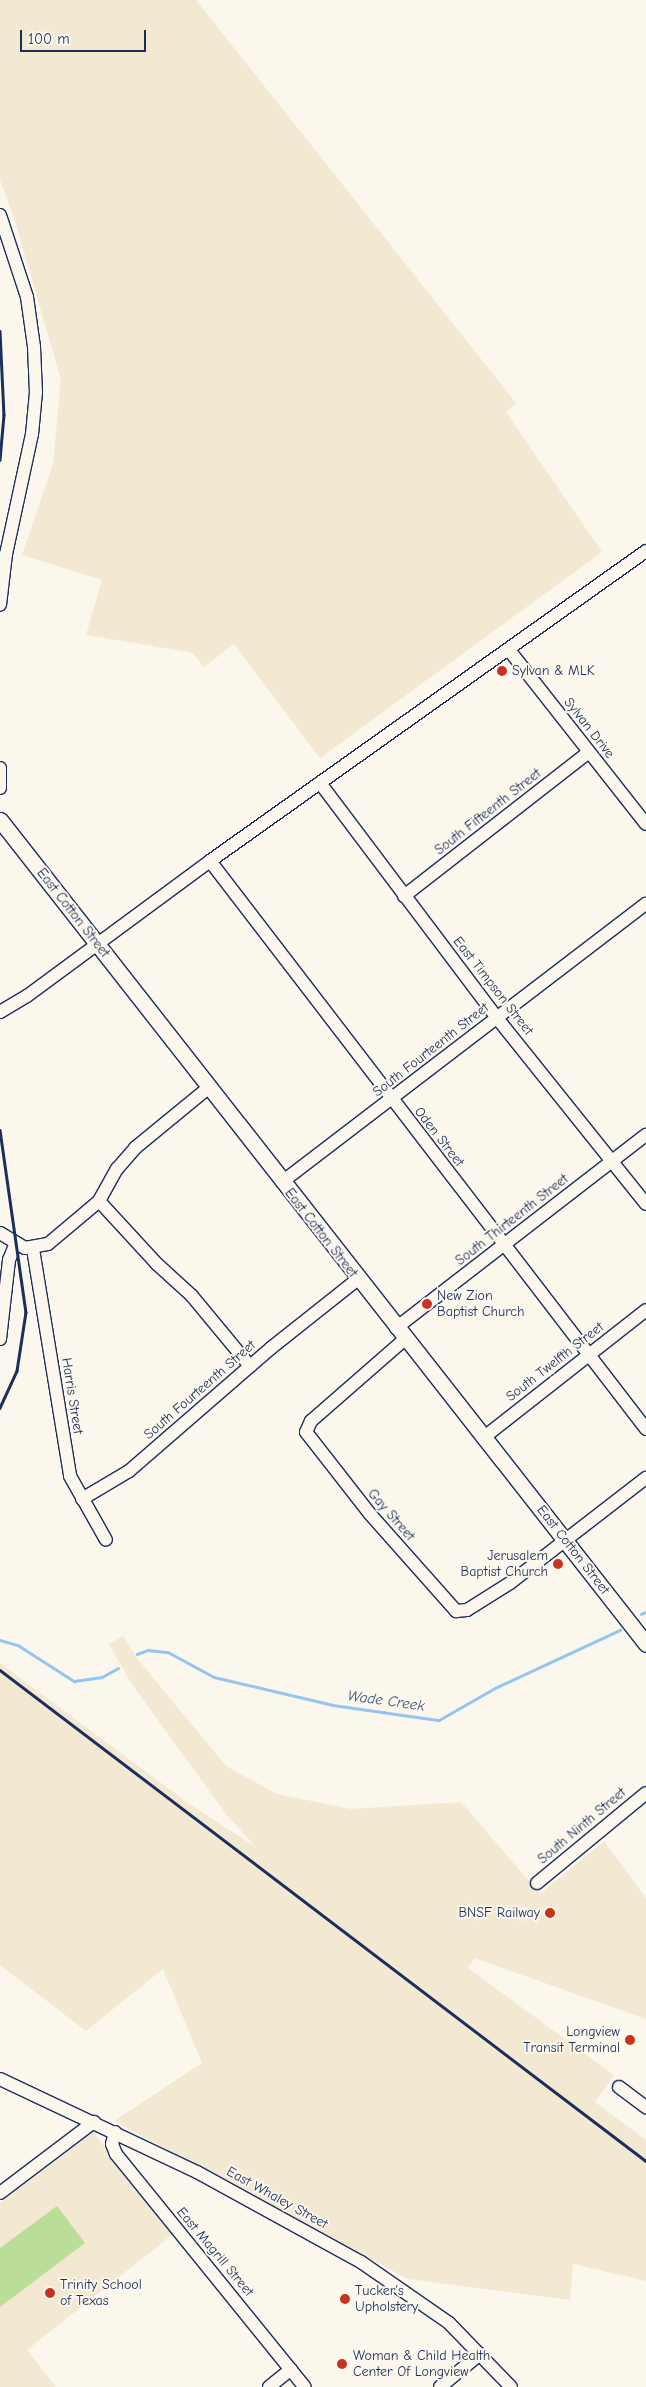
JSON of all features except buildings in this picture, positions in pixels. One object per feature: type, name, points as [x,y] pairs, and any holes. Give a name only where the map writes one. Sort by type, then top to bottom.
[{"type":"main road","name":"East Cotton Street","points":[[0,820],[208,1088],[646,1644]]},
{"type":"street","points":[[0,215],[27,297],[34,347],[36,392],[32,434],[6,554],[0,605]]},
{"type":"street","points":[[0,1012],[26,996],[210,861],[646,551]]},
{"type":"street","name":"Sylvan Drive","points":[[509,650],[646,824]]},
{"type":"street","name":"South Fifteenth Street","points":[[404,896],[589,752]]},
{"type":"street","points":[[0,768],[0,788]]},
{"type":"street","name":"East Timpson Street","points":[[320,783],[498,1018],[646,1204]]},
{"type":"street","name":"Oden Street","points":[[210,861],[646,1429]]},
{"type":"street","name":"South Fourteenth Street","points":[[282,1182],[392,1100],[646,904]]},
{"type":"street","points":[[0,1232],[15,1245],[33,1249],[53,1241],[99,1201],[129,1154],[208,1088]]},
{"type":"street","name":"South Thirteenth Street","points":[[305,1430],[311,1421],[401,1333],[505,1247],[646,1135]]},
{"type":"street","points":[[99,1201],[157,1264],[192,1296],[250,1366]]},
{"type":"street","points":[[0,1339],[9,1260],[15,1245]]},
{"type":"street","name":"Harris Street","points":[[33,1249],[68,1466],[82,1499],[106,1540]]},
{"type":"street","name":"South Fourteenth Street","points":[[82,1499],[129,1471],[250,1366],[358,1279]]},
{"type":"street","name":"South Twelfth Street","points":[[483,1438],[646,1310]]},
{"type":"street","name":"Gay Street","points":[[305,1430],[370,1514],[452,1608],[460,1612],[510,1582],[564,1539]]},
{"type":"street","points":[[564,1539],[646,1478]]},
{"type":"street","name":"South Ninth Street","points":[[537,1883],[646,1792]]},
{"type":"street","name":"East Whaley Street","points":[[0,2079],[94,2122],[231,2189],[370,2267],[434,2311],[480,2354],[511,2387]]},
{"type":"street","points":[[619,2087],[646,2107]]},
{"type":"street","points":[[0,2193],[94,2122]]},
{"type":"street","name":"East Magrill Street","points":[[115,2132],[112,2144],[116,2154],[305,2387]]},
{"type":"street","points":[[440,2387],[480,2354]]},
{"type":"street","points":[[269,2387],[291,2369]]},
{"type":"shaded area","points":[[0,0],[196,0],[516,403],[506,412],[602,552],[320,758],[234,644],[204,667],[193,653],[86,635],[102,580],[22,555],[53,464],[61,380],[15,221],[0,180]]},
{"type":"shaded area","points":[[123,1636],[140,1662],[226,1766],[277,1794],[351,1809],[461,1802],[540,1894],[604,1841],[646,1898],[646,2019],[474,1958],[468,1968],[614,2075],[595,2102],[646,2140],[646,2281],[573,2264],[570,2300],[408,2279],[114,2121],[202,2063],[163,1969],[86,2031],[0,1965],[0,1663],[188,1803],[257,1848],[226,1814],[131,1683],[109,1644]]},
{"type":"shaded area","name":"Trinity School of Texas","points":[[93,2132],[173,2234],[27,2350],[56,2387],[0,2387],[0,2203]]},
{"type":"green space","points":[[57,2206],[85,2243],[0,2307],[0,2248]]},
{"type":"waterway","name":"Wade Creek","points":[[641,1614],[646,1612]]},
{"type":"waterway","name":"Wade Creek","points":[[137,1654],[148,1650],[168,1652],[214,1677],[333,1705],[439,1720],[495,1688],[620,1630]]},
{"type":"waterway","name":"Wade Creek","points":[[0,1640],[18,1645],[74,1681],[102,1677],[118,1668]]},
{"type":"railway","points":[[0,331],[4,415],[0,460]]},
{"type":"railway","points":[[0,1130],[26,1312],[17,1371],[0,1408]]},
{"type":"railway","points":[[0,1670],[646,2161]]},
{"type":"place","name":"Sylvan & MLK","points":[[502,671]]},
{"type":"place","name":"New Zion Baptist Church","points":[[427,1304]]},
{"type":"place","name":"Jerusalem Baptist Church","points":[[558,1564]]},
{"type":"place","name":"BNSF Railway","points":[[550,1913]]},
{"type":"place","name":"Longview Transit Terminal","points":[[630,2040]]},
{"type":"place","name":"Trinity School of Texas","points":[[50,2293]]},
{"type":"place","name":"Tucker's Upholstery","points":[[345,2299]]},
{"type":"place","name":"Woman & Child Health Center Of Longview","points":[[342,2364]]}]
